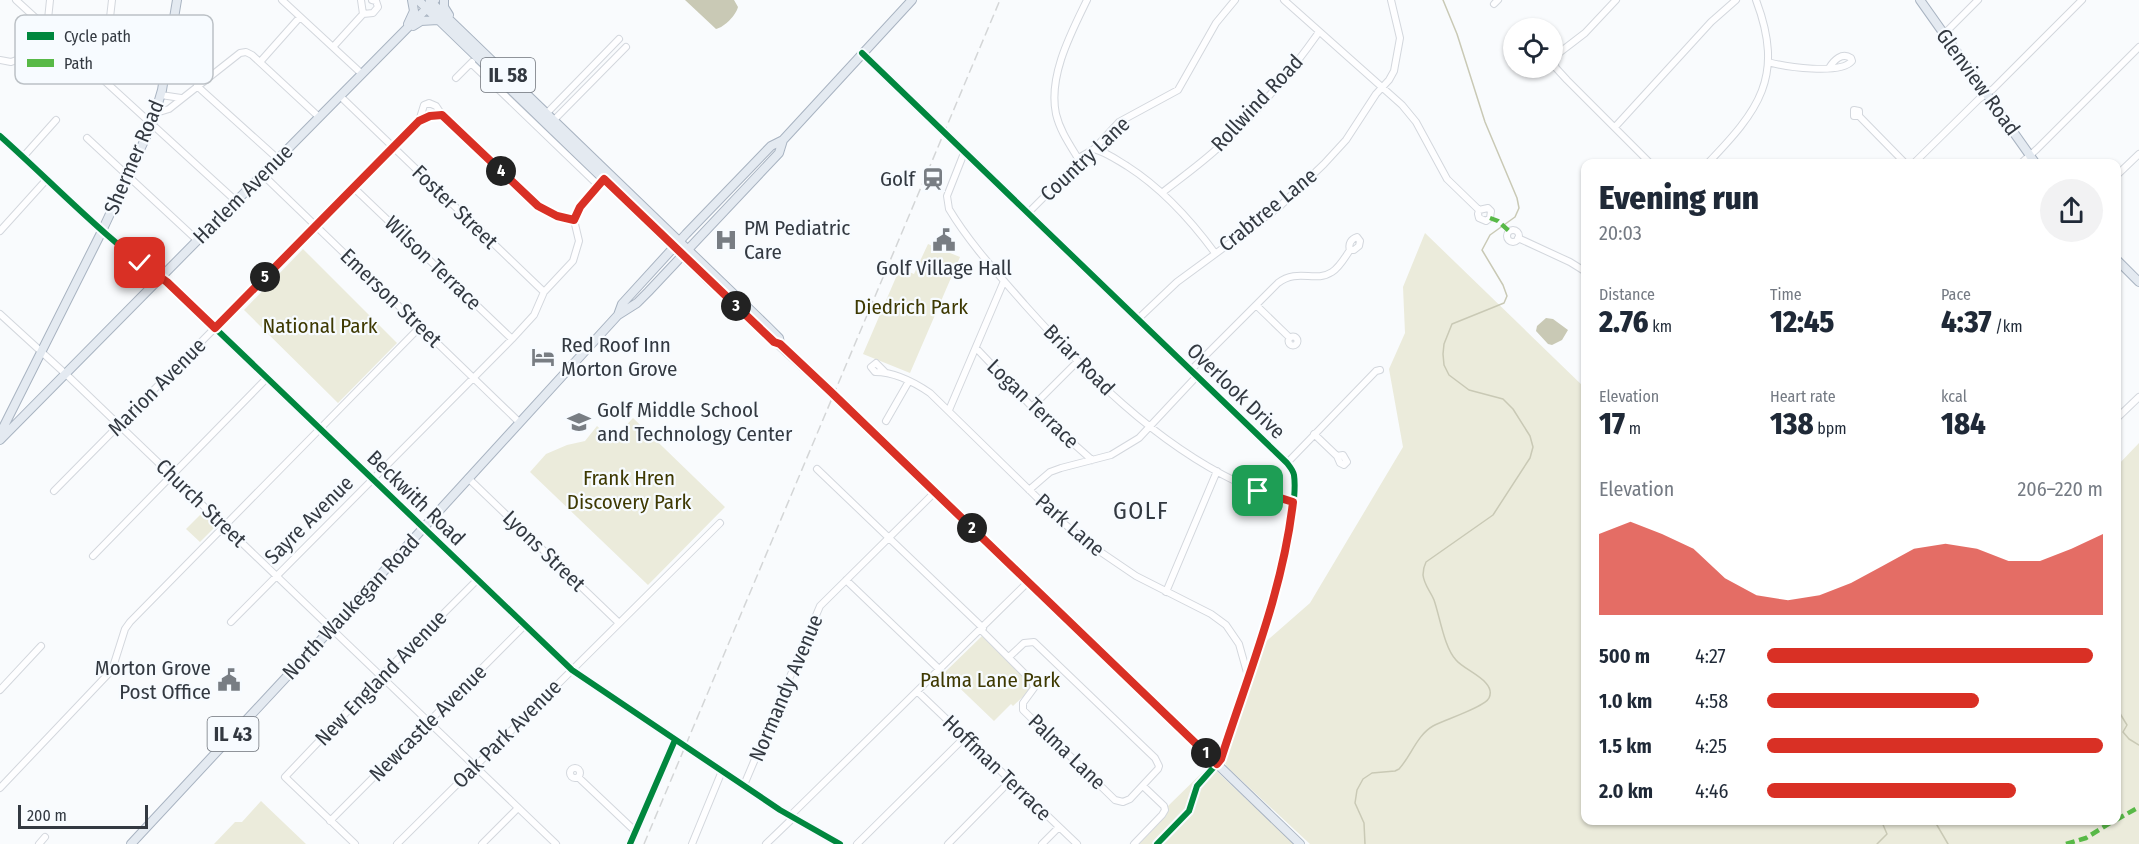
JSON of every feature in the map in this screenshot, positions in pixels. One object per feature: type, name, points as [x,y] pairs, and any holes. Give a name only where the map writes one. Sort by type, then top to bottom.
[{"type":"main road","name":"Shermer Road","points":[[174,15],[177,0]]},
{"type":"main road","points":[[406,29],[414,11],[412,0]]},
{"type":"main road","name":"IL 58","points":[[418,0],[431,3],[452,22],[545,116]]},
{"type":"main road","points":[[444,0],[444,7],[452,22]]},
{"type":"main road","name":"IL 43","points":[[677,244],[771,146],[783,140],[912,0]]},
{"type":"main road","name":"Glenview Road","points":[[1920,0],[2033,159]]},
{"type":"main road","name":"Harlem Avenue","points":[[0,440],[431,3]]},
{"type":"main road","name":"IL 58","points":[[431,3],[438,20],[474,60],[552,122],[677,244]]},
{"type":"main road","points":[[406,29],[421,21],[438,20]]},
{"type":"main road","name":"Shermer Road","points":[[0,434],[128,178],[152,124],[163,84]]},
{"type":"main road","name":"IL 43","points":[[685,253],[779,153],[783,140]]},
{"type":"main road","points":[[677,244],[774,342],[780,344],[1300,844]]},
{"type":"main road","name":"North Waukegan Road","points":[[618,315],[622,304],[677,244]]},
{"type":"main road","name":"North Waukegan Road","points":[[131,844],[332,629],[618,315],[637,303],[685,253]]},
{"type":"main road","points":[[2121,263],[2139,282]]},
{"type":"street","points":[[15,0],[32,15]]},
{"type":"street","points":[[48,15],[50,0]]},
{"type":"street","points":[[110,15],[112,0]]},
{"type":"street","points":[[282,0],[362,74]]},
{"type":"street","points":[[333,47],[363,14],[373,13],[378,7],[376,1],[372,0]]},
{"type":"street","points":[[1079,160],[1061,128],[1056,113],[1055,88],[1065,51],[1087,0]]},
{"type":"street","name":"Country Lane","points":[[1028,213],[1119,122],[1178,90],[1216,23],[1235,0]]},
{"type":"street","points":[[1284,0],[1382,86],[1416,122],[1450,184],[1479,210]]},
{"type":"street","points":[[1563,50],[1585,33],[1616,0]]},
{"type":"street","points":[[1615,128],[1711,22],[1736,0]]},
{"type":"street","points":[[1712,159],[1743,125],[1765,81],[1768,62],[1766,33],[1756,0]]},
{"type":"street","points":[[1943,35],[1978,0]]},
{"type":"street","points":[[1918,159],[2082,0]]},
{"type":"street","name":"Crabtree Lane","points":[[1138,319],[1177,282],[1259,223],[1324,164],[1346,140],[1394,71],[1400,38],[1393,1]]},
{"type":"street","points":[[362,3],[363,14]]},
{"type":"street","points":[[260,62],[300,17]]},
{"type":"street","name":"Rollwind Road","points":[[1163,192],[1219,148],[1246,122],[1285,78],[1319,32]]},
{"type":"street","points":[[545,116],[619,39]]},
{"type":"street","points":[[552,122],[626,46]]},
{"type":"street","points":[[2026,159],[2139,47]]},
{"type":"street","points":[[213,74],[240,53],[246,52],[260,62],[319,117]]},
{"type":"street","name":"Overlook Drive","points":[[862,53],[1292,470],[1293,502],[1285,557],[1221,759],[1197,786],[1189,811],[1157,844]]},
{"type":"street","points":[[0,60],[11,65],[15,62]]},
{"type":"street","points":[[456,78],[474,60],[598,185]]},
{"type":"street","points":[[1768,62],[1792,68],[1828,68]]},
{"type":"street","points":[[1563,76],[1646,159]]},
{"type":"street","points":[[109,84],[236,201]]},
{"type":"street","points":[[156,113],[169,109],[200,84]]},
{"type":"street","points":[[197,86],[278,159]]},
{"type":"street","points":[[161,95],[182,98]]},
{"type":"street","name":"Foster Street","points":[[340,96],[544,292]]},
{"type":"street","name":"Marion Avenue","points":[[54,491],[419,121],[424,105],[429,103],[436,106],[442,115]]},
{"type":"street","points":[[419,121],[430,116],[442,115],[538,206],[557,216],[574,220],[580,207],[607,176]]},
{"type":"street","points":[[1859,116],[1901,159]]},
{"type":"street","points":[[23,157],[56,120]]},
{"type":"street","name":"Beckwith Road","points":[[0,136],[102,231],[160,277],[215,328],[572,670],[791,817],[840,844]]},
{"type":"street","points":[[87,138],[197,240]]},
{"type":"street","points":[[1094,149],[1126,165],[1163,192],[1192,223],[1215,253]]},
{"type":"street","name":"Briar Road","points":[[964,153],[947,196],[947,205],[1004,281],[1078,362],[1150,427],[1184,451],[1217,471],[1258,491],[1293,502]]},
{"type":"street","points":[[2121,171],[2139,154]]},
{"type":"street","name":"Emerson Street","points":[[262,174],[519,422]]},
{"type":"street","points":[[0,231],[47,179]]},
{"type":"street","name":"Wilson Terrace","points":[[354,188],[512,339]]},
{"type":"street","name":"Sayre Avenue","points":[[231,622],[534,315],[544,292],[573,261],[579,241],[574,220]]},
{"type":"street","points":[[1518,238],[1581,269]]},
{"type":"street","points":[[1191,370],[1278,283],[1288,277],[1329,273],[1338,266],[1350,250]]},
{"type":"street","points":[[949,410],[1004,281]]},
{"type":"street","points":[[1256,305],[1290,338]]},
{"type":"street","name":"Church Street","points":[[0,314],[120,425],[556,844]]},
{"type":"street","points":[[0,788],[112,669],[125,629],[130,622],[420,327]]},
{"type":"street","name":"Logan Terrace","points":[[976,348],[1032,407],[1092,460]]},
{"type":"street","points":[[1032,407],[1078,362]]},
{"type":"street","points":[[1287,463],[1376,371],[1380,370]]},
{"type":"street","name":"Park Lane","points":[[885,372],[909,381],[930,393],[1061,521],[1101,554],[1136,576],[1210,614],[1226,625],[1239,644],[1248,676]]},
{"type":"street","points":[[1029,490],[1050,472],[1111,455],[1139,438],[1197,376]]},
{"type":"street","points":[[93,556],[267,378]]},
{"type":"street","points":[[886,421],[909,381]]},
{"type":"street","points":[[2121,414],[2139,397]]},
{"type":"street","points":[[1314,434],[1337,456]]},
{"type":"street","name":"Palma Lane","points":[[817,469],[890,537],[1029,677],[1034,684],[1032,693],[1022,707],[1043,730],[1119,802],[1130,799],[1143,786]]},
{"type":"street","points":[[1166,592],[1217,471]]},
{"type":"street","name":"Lyons Street","points":[[468,478],[619,623]]},
{"type":"street","name":"Normandy Avenue","points":[[744,785],[817,611],[935,492]]},
{"type":"street","name":"Oak Park Avenue","points":[[398,844],[720,523]]},
{"type":"street","name":"New England Avenue","points":[[330,821],[285,777],[477,579]]},
{"type":"street","points":[[846,580],[940,670]]},
{"type":"street","points":[[766,844],[1029,582]]},
{"type":"street","name":"Newcastle Avenue","points":[[330,821],[525,625]]},
{"type":"street","points":[[1009,657],[1024,643],[1034,642],[1155,758],[1159,766],[1158,770],[1143,786],[1164,806],[1165,810],[1137,843]]},
{"type":"street","points":[[0,690],[41,646]]},
{"type":"street","name":"Hoffman Terrace","points":[[918,692],[1077,844]]},
{"type":"street","points":[[857,844],[965,737]]},
{"type":"street","points":[[630,844],[675,740]]},
{"type":"street","name":"Normandy Avenue","points":[[692,844],[723,771]]},
{"type":"street","points":[[578,777],[635,831]]},
{"type":"street","points":[[948,844],[1010,781]]},
{"type":"street","points":[[482,844],[518,807]]},
{"type":"street","points":[[330,821],[355,844]]},
{"type":"street","points":[[1042,844],[1059,827]]},
{"type":"street","points":[[39,844],[45,837]]},
{"type":"green space","points":[[1425,233],[1581,384],[1581,825],[2121,825],[2121,462],[2139,443],[2139,844],[1310,844],[1226,766],[1226,753],[1263,644],[1310,603],[1403,447],[1389,369],[1405,333],[1403,287]]},
{"type":"green space","name":"Diedrich Park","points":[[928,244],[960,257],[910,373],[863,354],[900,268],[914,274]]},
{"type":"green space","name":"National Park","points":[[303,249],[397,343],[338,403],[244,310]]},
{"type":"green space","name":"Frank Hren Discovery Park","points":[[633,418],[725,507],[648,585],[530,472],[546,454],[567,445],[585,441],[597,426],[609,437],[612,434],[615,437]]},
{"type":"green space","points":[[203,512],[217,525],[200,542],[186,529]]},
{"type":"green space","name":"Palma Lane Park","points":[[982,636],[1031,684],[1029,691],[1013,706],[1011,704],[994,721],[944,673]]},
{"type":"green space","points":[[1210,765],[1294,844],[1137,844],[1166,815],[1168,806]]},
{"type":"green space","points":[[261,801],[306,844],[214,844],[235,822],[242,822]]},
{"type":"shaded area","points":[[685,0],[734,0],[738,7],[730,20],[716,29]]},
{"type":"shaded area","points":[[1546,318],[1553,319],[1568,330],[1562,340],[1552,345],[1548,344],[1536,331],[1537,326]]},
{"type":"waterway","points":[[1365,844],[1364,823],[1355,803],[1357,790],[1363,779],[1372,773],[1399,769],[1427,730],[1486,702],[1489,698],[1490,692],[1484,681],[1460,664],[1448,648],[1423,570],[1426,562],[1493,515],[1530,458],[1533,447],[1530,436],[1513,409],[1503,399],[1469,390],[1449,375],[1444,365],[1444,344],[1452,324],[1504,303],[1507,296],[1503,285],[1482,250],[1490,235],[1515,217],[1519,208],[1517,198],[1485,122],[1457,34],[1443,0]]},
{"type":"waterway","points":[[2121,715],[2127,725],[2123,732],[2139,745]]},
{"type":"waterway","points":[[1877,844],[1887,834],[1883,825]]},
{"type":"waterway","points":[[1937,825],[1948,844]]},
{"type":"railway","points":[[644,844],[1000,0]]},
{"type":"marked path","points":[[1490,218],[1498,221],[1509,231]]},
{"type":"marked path","points":[[2121,817],[2139,807]]},
{"type":"marked path","points":[[2066,844],[2086,838],[2107,825]]},
{"type":"cycle path","points":[[862,53],[1287,463],[1294,473],[1294,504],[1285,557],[1221,759],[1197,786],[1189,811],[1157,844]]},
{"type":"cycle path","points":[[0,136],[102,230],[167,282],[572,670],[780,810],[840,844]]},
{"type":"cycle path","points":[[630,844],[675,740]]},
{"type":"place","name":"Golf","points":[[933,179]]},
{"type":"place","name":"PM Pediatric Care","points":[[726,240]]},
{"type":"place","name":"Golf Village Hall","points":[[944,240]]},
{"type":"place","name":"Red Roof Inn Morton Grove","points":[[543,357]]},
{"type":"place","name":"Golf Middle School and Technology Center","points":[[579,422]]},
{"type":"place","name":"Morton Grove Post Office","points":[[229,680]]},
{"type":"district","name":"GOLF","points":[[1141,511]]},
{"type":"route","points":[[140,263],[167,282],[215,328],[419,121],[430,116],[442,115],[538,206],[557,216],[574,220],[580,207],[604,179],[743,313],[831,392],[1217,764],[1221,759],[1260,639],[1288,542],[1293,502],[1258,491]]}]
